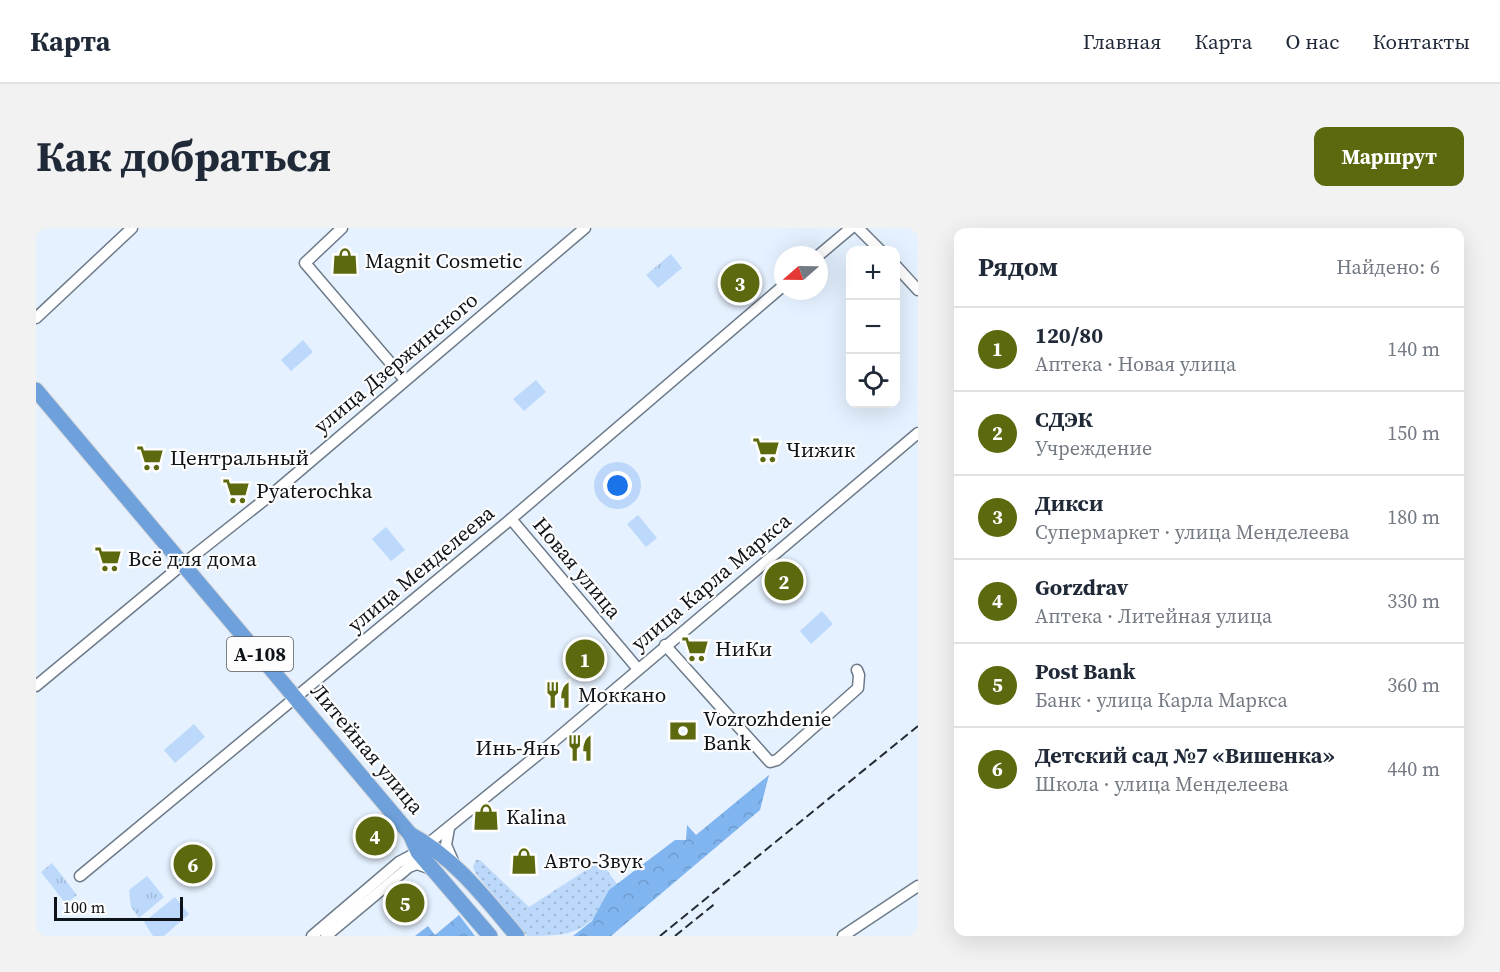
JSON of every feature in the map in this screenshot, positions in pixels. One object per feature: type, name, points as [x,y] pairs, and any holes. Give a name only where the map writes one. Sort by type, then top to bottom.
[{"type":"highway","name":"Литейная улица","points":[[36,390],[423,848],[434,870],[490,936]]},
{"type":"highway","name":"Литейная улица","points":[[423,848],[459,869],[518,936]]},
{"type":"street","points":[[36,318],[132,228]]},
{"type":"street","points":[[342,228],[305,263],[405,380]]},
{"type":"street","name":"улица Дзержинского","points":[[36,686],[183,564],[277,490],[585,228]]},
{"type":"street","points":[[828,247],[851,228]]},
{"type":"street","points":[[858,228],[876,246]]},
{"type":"street","points":[[900,271],[918,290]]},
{"type":"street","name":"улица Менделеева","points":[[80,876],[511,519],[774,294]]},
{"type":"street","name":"улица Карла Маркса","points":[[312,936],[399,862],[423,848],[540,753],[918,433]]},
{"type":"street","name":"Новая улица","points":[[511,519],[638,669]]},
{"type":"street","points":[[665,645],[770,762],[777,760],[858,688],[860,675],[857,670]]},
{"type":"street","name":"А-108","points":[[450,826],[445,838],[446,845],[459,869]]},
{"type":"street","name":"улица Карла Маркса","points":[[326,936],[409,867],[423,848]]},
{"type":"street","points":[[409,867],[425,865],[434,870]]},
{"type":"street","points":[[843,936],[918,886]]},
{"type":"green space","points":[[671,254],[682,268],[658,288],[646,275]]},
{"type":"green space","points":[[303,340],[313,352],[291,371],[281,360]]},
{"type":"green space","points":[[536,380],[546,392],[524,411],[513,399]]},
{"type":"green space","points":[[638,515],[657,538],[646,547],[627,524]]},
{"type":"green space","points":[[386,527],[405,550],[391,561],[372,539]]},
{"type":"green space","points":[[822,611],[833,624],[811,644],[800,631]]},
{"type":"green space","points":[[194,724],[205,737],[175,763],[164,750]]},
{"type":"green space","points":[[769,775],[760,810],[611,936],[573,936],[592,921],[609,890],[675,840],[686,840],[687,825],[696,835]]},
{"type":"green space","points":[[476,860],[480,860],[529,907],[600,861],[617,884],[608,893],[593,919],[577,930],[558,935],[527,936],[476,874],[473,867]]},
{"type":"green space","points":[[52,863],[77,895],[66,904],[41,872]]},
{"type":"green space","points":[[147,876],[164,897],[139,918],[131,907],[129,890]]},
{"type":"green space","points":[[175,897],[189,914],[164,936],[153,936],[144,922]]},
{"type":"green space","points":[[459,915],[475,936],[415,936],[428,926],[435,935]]},
{"type":"railway","points":[[660,936],[918,726]]},
{"type":"railway","points":[[675,936],[717,902]]},
{"type":"place","name":"Magnit Cosmetic","points":[[345,261]]},
{"type":"place","name":"Дикси","points":[[740,283]]},
{"type":"place","name":"Чижик","points":[[766,450]]},
{"type":"place","name":"Центральный","points":[[150,458]]},
{"type":"place","name":"Pyaterochka","points":[[236,491]]},
{"type":"place","name":"Всё для дома","points":[[108,559]]},
{"type":"place","name":"СДЭК","points":[[784,581]]},
{"type":"place","name":"НиКи","points":[[695,649]]},
{"type":"place","name":"120/80","points":[[585,659]]},
{"type":"place","name":"Моккано","points":[[558,695]]},
{"type":"place","name":"Vozrozhdenie Bank","points":[[683,731]]},
{"type":"place","name":"Инь-Янь","points":[[580,748]]},
{"type":"place","name":"Kalina","points":[[486,817]]},
{"type":"place","name":"Gorzdrav","points":[[375,836]]},
{"type":"place","name":"Авто-Звук","points":[[524,861]]},
{"type":"place","name":"Детский сад №7 «Вишенка»","points":[[193,864]]},
{"type":"place","name":"Post Bank","points":[[405,903]]}]
